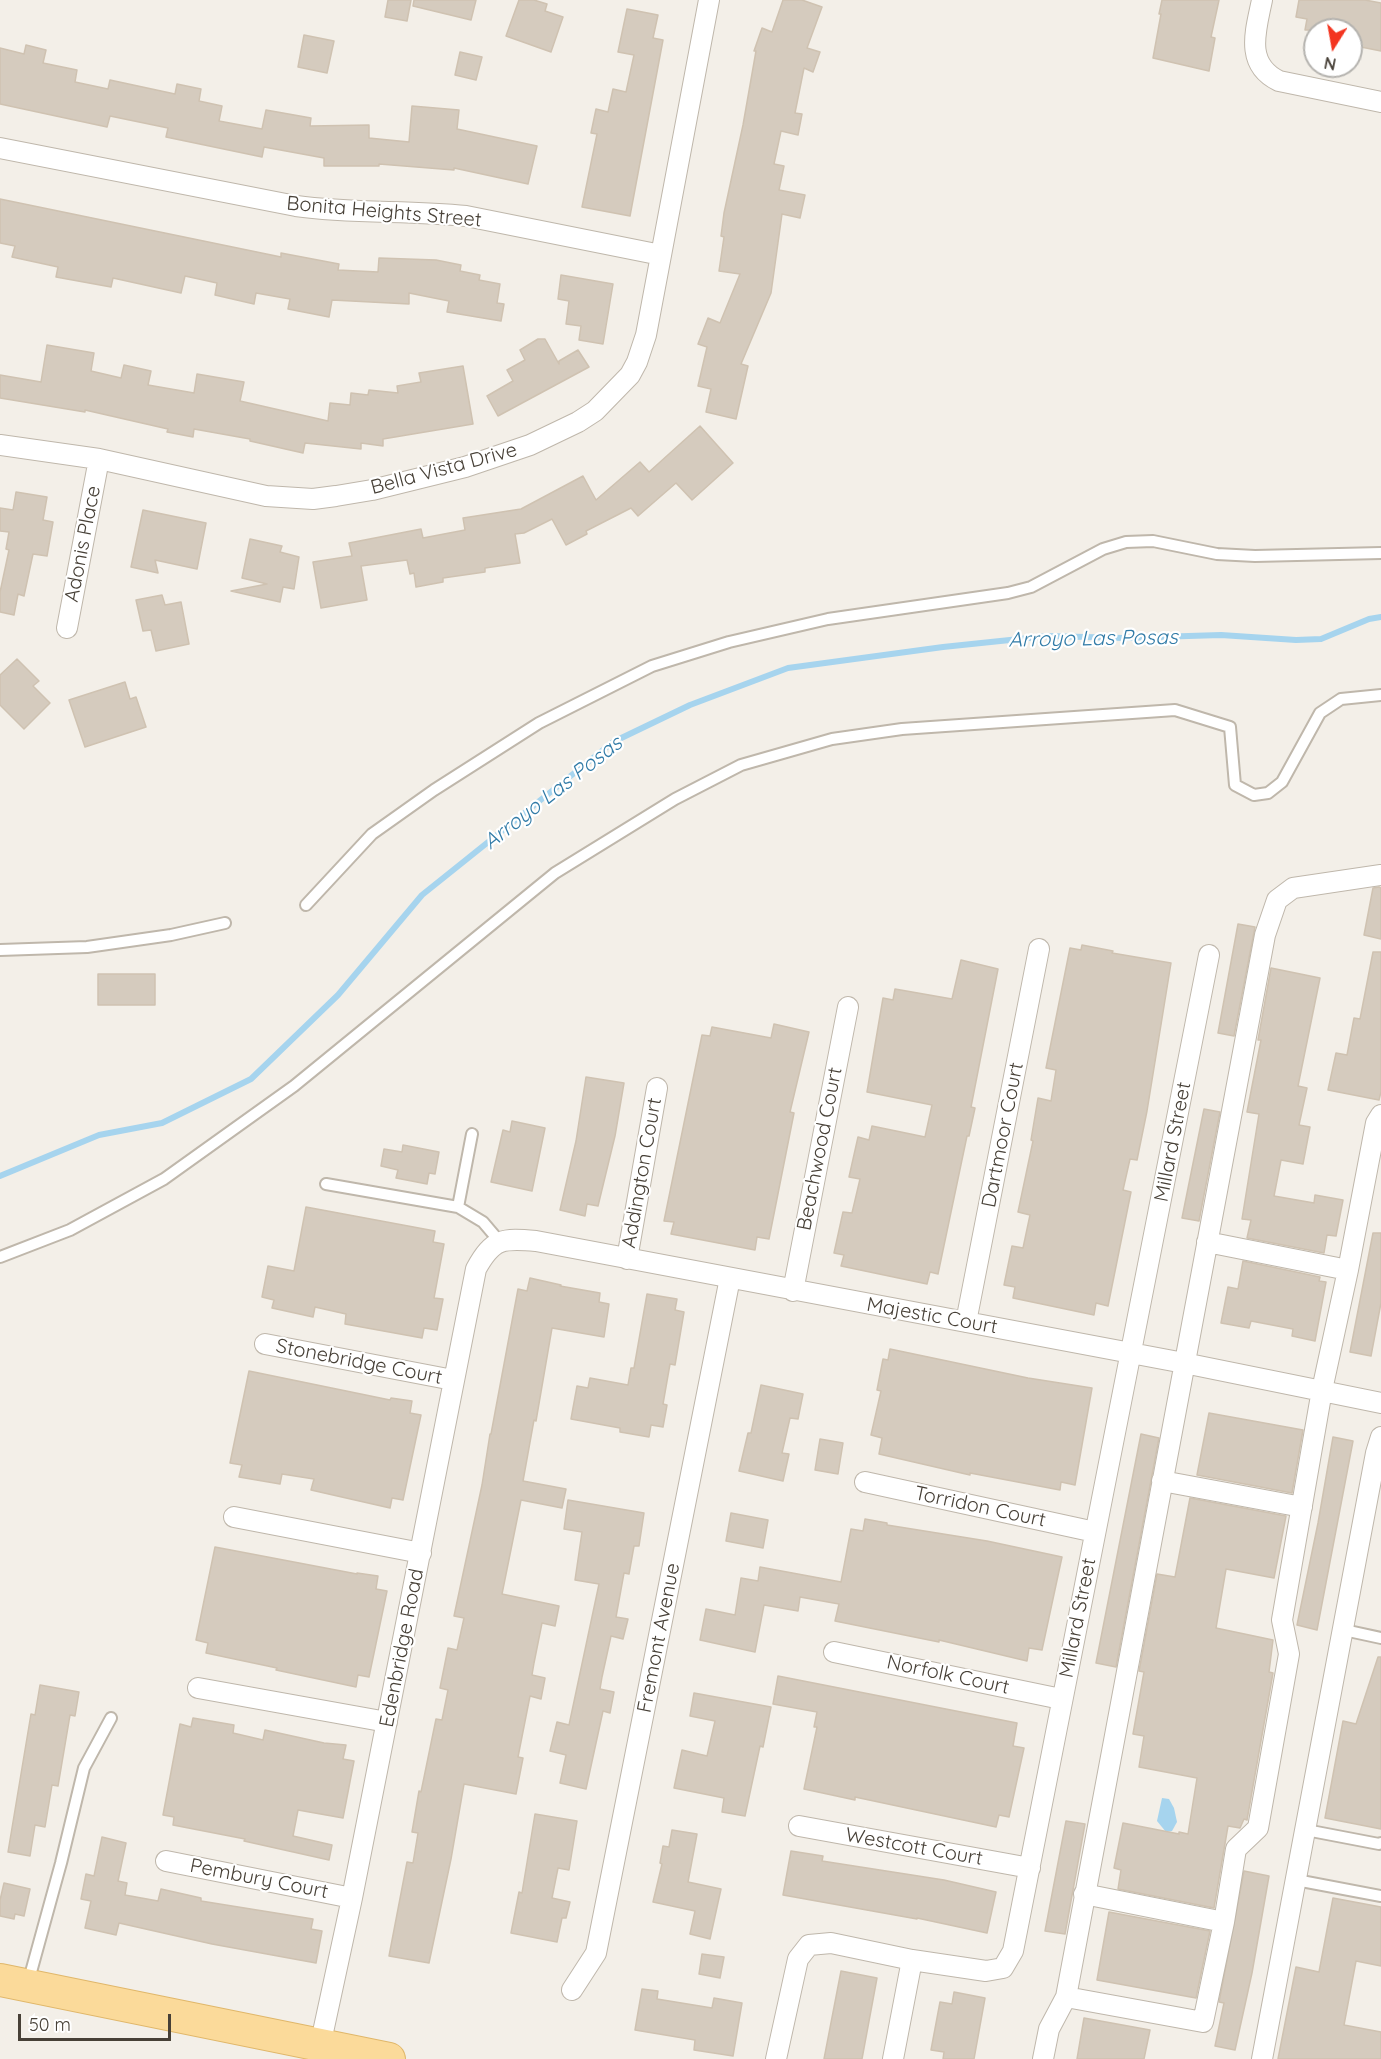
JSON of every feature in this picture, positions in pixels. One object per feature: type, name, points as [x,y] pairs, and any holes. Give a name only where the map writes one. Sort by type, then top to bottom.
[{"type":"main road","points":[[14,1983],[389,2059]]},
{"type":"street","name":"Bella Vista Drive","points":[[0,445],[99,459],[266,496],[313,499],[372,490],[465,467],[530,445],[595,411],[630,375],[637,363],[646,335],[709,0]]},
{"type":"street","points":[[1262,0],[1254,46],[1258,63],[1272,78],[1381,102]]},
{"type":"street","name":"Bonita Heights Street","points":[[0,148],[296,206],[323,210],[440,213],[466,216],[661,255]]},
{"type":"street","name":"Adonis Place","points":[[67,628],[99,459]]},
{"type":"street","points":[[1043,2059],[1049,2029],[1066,1997],[1265,935],[1272,910],[1277,900],[1293,888],[1381,875]]},
{"type":"street","name":"Dartmoor Court","points":[[966,1322],[1039,949]]},
{"type":"street","name":"Millard Street","points":[[776,2059],[798,1959],[809,1945],[831,1943],[912,1960],[986,1971],[1003,1968],[1013,1952],[1209,955]]},
{"type":"street","name":"Beachwood Court","points":[[793,1291],[848,1007]]},
{"type":"street","name":"Addington Court","points":[[627,1259],[657,1088]]},
{"type":"street","points":[[1066,1997],[1203,2022],[1224,1922],[1236,1849],[1258,1828],[1289,1654],[1282,1620],[1322,1390],[1376,1124],[1381,1115]]},
{"type":"street","name":"Majestic Court","points":[[492,1247],[509,1239],[536,1241],[1184,1363],[1381,1403]]},
{"type":"street","points":[[1207,1242],[1348,1270]]},
{"type":"street","name":"Edenbridge Road","points":[[320,2046],[352,1898],[476,1269],[492,1247]]},
{"type":"street","name":"Fremont Avenue","points":[[572,1990],[596,1953],[730,1278]]},
{"type":"street","name":"Stonebridge Court","points":[[265,1344],[453,1380]]},
{"type":"street","points":[[1262,2059],[1376,1453],[1381,1437]]},
{"type":"street","points":[[1162,1481],[1302,1507]]},
{"type":"street","name":"Torridon Court","points":[[865,1482],[1095,1532]]},
{"type":"street","points":[[234,1517],[421,1553]]},
{"type":"street","name":"Norfolk Court","points":[[834,1652],[1061,1699]]},
{"type":"street","points":[[198,1688],[387,1722]]},
{"type":"street","name":"Westcott Court","points":[[799,1826],[1030,1868]]},
{"type":"street","name":"Pembury Court","points":[[166,1861],[352,1898]]},
{"type":"street","points":[[1084,1894],[1224,1922]]},
{"type":"street","points":[[893,2059],[912,1960]]},
{"type":"lane","points":[[306,906],[372,834],[434,790],[539,723],[652,666],[729,642],[828,619],[1008,593],[1031,587],[1103,549],[1126,542],[1153,541],[1217,554],[1255,556],[1381,553]]},
{"type":"lane","points":[[0,1257],[70,1230],[164,1179],[294,1086],[555,873],[675,798],[741,765],[832,739],[902,729],[1175,710],[1230,727],[1235,784],[1254,795],[1268,793],[1282,782],[1320,713],[1341,699],[1381,695]]},
{"type":"lane","points":[[0,950],[87,947],[171,935],[225,922]]},
{"type":"lane","points":[[458,1207],[472,1134]]},
{"type":"lane","points":[[326,1184],[458,1207],[483,1222],[492,1247]]},
{"type":"lane","points":[[1344,1630],[1381,1638]]},
{"type":"lane","points":[[14,1983],[61,1863],[84,1768],[111,1718]]},
{"type":"lane","points":[[1306,1830],[1381,1843]]},
{"type":"lane","points":[[1296,1880],[1381,1896]]},
{"type":"water","points":[[1162,1798],[1169,1799],[1174,1808],[1177,1822],[1172,1831],[1166,1832],[1157,1821]]},
{"type":"building","points":[[388,0],[411,0],[407,21],[385,17]]},
{"type":"building","points":[[414,0],[476,0],[471,20],[413,6]]},
{"type":"building","points":[[519,0],[534,0],[547,4],[545,11],[563,17],[551,52],[506,36]]},
{"type":"building","points":[[783,0],[802,0],[822,7],[807,48],[820,52],[813,72],[804,68],[795,113],[802,114],[798,135],[781,131],[774,164],[784,166],[779,190],[805,195],[800,218],[782,214],[771,293],[741,364],[748,366],[736,419],[706,412],[711,389],[698,386],[707,347],[698,344],[708,318],[720,323],[740,274],[719,271],[724,237],[721,236],[724,213],[743,125],[756,51],[754,51],[762,28],[772,32]]},
{"type":"building","points":[[1162,0],[1219,0],[1211,37],[1215,38],[1209,71],[1153,58]]},
{"type":"building","points":[[1299,0],[1365,0],[1381,3],[1381,51],[1363,47],[1363,18],[1296,17]]},
{"type":"building","points":[[627,9],[658,15],[653,38],[663,40],[630,216],[582,207],[597,134],[591,133],[596,109],[608,112],[613,89],[626,92],[634,55],[618,52]]},
{"type":"building","points":[[304,35],[334,41],[327,73],[298,67]]},
{"type":"building","points":[[26,45],[46,50],[43,63],[77,70],[75,82],[108,89],[110,80],[175,94],[177,84],[201,89],[199,101],[222,106],[219,121],[262,129],[266,110],[311,118],[310,126],[369,125],[369,138],[409,142],[412,106],[459,110],[457,129],[537,146],[528,184],[454,168],[454,170],[379,164],[379,166],[324,166],[324,158],[264,147],[262,157],[166,137],[168,128],[110,116],[107,127],[0,104],[0,48],[24,54]]},
{"type":"building","points":[[460,52],[482,57],[476,80],[455,75]]},
{"type":"building","points":[[0,199],[281,257],[281,253],[339,264],[338,270],[378,272],[379,258],[436,260],[461,265],[460,271],[480,275],[479,280],[500,284],[497,303],[504,304],[501,321],[447,312],[449,301],[409,293],[409,304],[332,300],[329,317],[288,309],[290,299],[256,293],[254,304],[215,295],[217,283],[185,276],[181,293],[113,278],[111,287],[56,277],[58,267],[12,257],[15,246],[0,243]]},
{"type":"building","points":[[561,275],[613,284],[603,344],[579,340],[581,326],[566,324],[569,301],[558,299]]},
{"type":"building","points":[[538,339],[545,339],[559,364],[559,361],[578,350],[589,367],[498,416],[487,396],[513,381],[507,370],[525,360],[520,350]]},
{"type":"building","points":[[47,345],[94,353],[91,371],[121,378],[124,365],[151,371],[148,385],[194,393],[197,374],[244,382],[240,401],[328,421],[330,403],[350,405],[351,393],[368,395],[369,390],[398,393],[397,386],[421,382],[419,373],[463,366],[473,424],[383,439],[383,446],[361,443],[361,449],[305,443],[303,453],[250,441],[250,439],[194,429],[193,437],[85,410],[85,412],[0,398],[0,375],[41,382]]},
{"type":"building","points":[[700,426],[733,463],[692,500],[676,483],[638,516],[631,508],[586,531],[587,534],[566,545],[552,519],[524,533],[515,534],[520,563],[485,568],[485,572],[443,578],[443,582],[416,587],[414,573],[410,574],[407,560],[361,566],[367,600],[321,608],[313,562],[352,556],[349,543],[421,529],[423,538],[465,530],[463,518],[521,509],[583,476],[596,500],[640,462],[649,472]]},
{"type":"building","points":[[16,492],[47,497],[43,520],[53,522],[47,556],[33,554],[24,596],[18,594],[14,615],[0,612],[0,592],[9,550],[6,549],[9,532],[0,531],[0,508],[13,510]]},
{"type":"building","points":[[143,510],[206,523],[197,569],[155,560],[158,573],[131,567]]},
{"type":"building","points":[[250,539],[282,546],[280,552],[299,557],[294,589],[283,587],[280,602],[231,591],[267,584],[242,578]]},
{"type":"building","points":[[162,595],[165,605],[181,602],[189,644],[156,651],[151,630],[143,631],[136,600]]},
{"type":"building","points":[[17,659],[39,681],[33,686],[50,703],[24,729],[0,705],[0,675]]},
{"type":"building","points":[[125,682],[130,699],[136,697],[146,727],[85,747],[69,700]]},
{"type":"building","points":[[1373,888],[1381,888],[1381,939],[1364,935]]},
{"type":"building","points":[[1238,924],[1255,927],[1234,1036],[1218,1033]]},
{"type":"building","points":[[1082,945],[1113,951],[1112,953],[1171,963],[1137,1160],[1130,1159],[1123,1190],[1131,1192],[1108,1306],[1096,1303],[1094,1315],[1013,1298],[1015,1287],[1004,1285],[1012,1246],[1023,1248],[1030,1215],[1018,1212],[1033,1141],[1031,1140],[1038,1098],[1051,1101],[1056,1070],[1046,1068],[1070,948],[1081,950]]},
{"type":"building","points":[[1373,952],[1381,952],[1381,1092],[1379,1100],[1328,1090],[1336,1053],[1347,1055],[1354,1018],[1360,1019]]},
{"type":"building","points":[[961,960],[998,969],[971,1107],[975,1108],[938,1274],[930,1272],[927,1284],[841,1266],[844,1255],[834,1253],[843,1212],[852,1213],[860,1179],[849,1177],[858,1137],[869,1140],[872,1126],[925,1137],[932,1105],[867,1092],[883,998],[893,1000],[895,989],[952,999]]},
{"type":"building","points":[[1271,968],[1320,978],[1298,1086],[1307,1088],[1299,1125],[1310,1127],[1303,1164],[1281,1160],[1274,1196],[1314,1203],[1315,1195],[1343,1200],[1336,1236],[1327,1235],[1324,1253],[1247,1238],[1251,1220],[1242,1219],[1259,1114],[1247,1112],[1261,1040],[1258,1040]]},
{"type":"building","points":[[98,974],[155,974],[155,1005],[98,1005]]},
{"type":"building","points":[[774,1024],[809,1032],[790,1112],[794,1113],[769,1239],[757,1237],[755,1250],[671,1234],[674,1222],[664,1221],[702,1035],[710,1036],[712,1027],[771,1038]]},
{"type":"building","points":[[586,1077],[624,1083],[615,1136],[598,1206],[587,1204],[585,1216],[560,1210],[576,1141]]},
{"type":"building","points":[[1204,1109],[1220,1112],[1199,1221],[1182,1218]]},
{"type":"building","points":[[512,1121],[545,1128],[532,1191],[491,1182],[503,1130],[510,1132]]},
{"type":"building","points":[[403,1145],[439,1152],[435,1174],[429,1173],[427,1184],[396,1178],[398,1170],[381,1166],[384,1149],[402,1152]]},
{"type":"building","points":[[306,1207],[435,1231],[433,1242],[444,1244],[434,1298],[443,1299],[437,1330],[424,1328],[422,1338],[345,1324],[346,1314],[315,1307],[313,1317],[272,1308],[274,1300],[262,1297],[268,1266],[294,1271]]},
{"type":"building","points":[[1373,1233],[1381,1233],[1381,1303],[1371,1356],[1350,1352]]},
{"type":"building","points":[[1243,1261],[1320,1277],[1319,1281],[1326,1282],[1315,1341],[1292,1336],[1293,1329],[1251,1321],[1249,1328],[1221,1323],[1228,1287],[1238,1289]]},
{"type":"building","points":[[530,1278],[600,1293],[599,1302],[609,1304],[604,1337],[552,1328],[523,1481],[566,1489],[562,1508],[521,1500],[502,1594],[559,1606],[555,1626],[542,1623],[534,1663],[532,1675],[545,1678],[541,1699],[530,1696],[518,1757],[523,1758],[516,1794],[464,1784],[429,1963],[389,1956],[407,1862],[413,1863],[418,1833],[412,1832],[419,1791],[421,1792],[436,1719],[442,1720],[448,1690],[440,1688],[448,1648],[457,1650],[464,1618],[454,1616],[482,1485],[518,1289],[527,1291]]},
{"type":"building","points":[[647,1294],[677,1299],[675,1310],[684,1312],[675,1365],[670,1364],[663,1404],[667,1405],[663,1427],[651,1425],[649,1437],[620,1432],[620,1428],[571,1419],[577,1386],[588,1388],[590,1378],[628,1385],[631,1368],[634,1368]]},
{"type":"building","points":[[890,1349],[1028,1378],[1092,1388],[1075,1485],[1061,1482],[1060,1490],[970,1473],[970,1475],[879,1454],[882,1438],[871,1435],[881,1391],[877,1390],[883,1359],[888,1360]]},
{"type":"building","points":[[249,1371],[390,1400],[391,1398],[412,1401],[410,1413],[421,1415],[403,1500],[392,1498],[390,1508],[311,1490],[314,1479],[282,1474],[280,1484],[239,1477],[242,1465],[230,1463]]},
{"type":"building","points":[[761,1385],[803,1394],[798,1419],[790,1418],[782,1453],[789,1454],[783,1481],[739,1471],[748,1433],[751,1433]]},
{"type":"building","points":[[1209,1413],[1303,1430],[1292,1493],[1197,1475]]},
{"type":"building","points":[[1141,1434],[1159,1438],[1116,1667],[1096,1663]]},
{"type":"building","points":[[1333,1437],[1353,1441],[1317,1630],[1297,1625]]},
{"type":"building","points":[[820,1439],[843,1443],[838,1474],[815,1470]]},
{"type":"building","points":[[1190,1498],[1286,1516],[1274,1578],[1226,1569],[1216,1628],[1273,1640],[1269,1672],[1273,1673],[1247,1820],[1244,1819],[1240,1828],[1228,1826],[1214,1908],[1118,1889],[1121,1870],[1114,1868],[1123,1823],[1188,1834],[1197,1778],[1139,1767],[1144,1736],[1133,1734],[1144,1672],[1139,1671],[1157,1574],[1175,1577]]},
{"type":"building","points":[[568,1500],[644,1513],[639,1546],[634,1546],[629,1574],[624,1573],[616,1617],[628,1619],[623,1639],[611,1636],[602,1677],[600,1689],[614,1692],[610,1713],[603,1711],[586,1789],[560,1783],[566,1755],[550,1751],[557,1722],[569,1725],[599,1584],[575,1580],[582,1532],[564,1529]]},
{"type":"building","points":[[731,1513],[768,1520],[763,1548],[726,1541]]},
{"type":"building","points":[[865,1519],[1062,1557],[1042,1650],[1029,1648],[1027,1661],[939,1640],[939,1642],[835,1621],[839,1604],[800,1597],[798,1611],[764,1605],[755,1652],[700,1640],[706,1609],[735,1615],[741,1578],[758,1581],[760,1567],[841,1582],[851,1529],[863,1531]]},
{"type":"building","points":[[215,1547],[378,1576],[376,1589],[387,1591],[369,1677],[358,1675],[356,1687],[206,1653],[208,1643],[196,1640]]},
{"type":"building","points":[[1378,1657],[1381,1657],[1381,1829],[1325,1818],[1343,1721],[1356,1724]]},
{"type":"building","points":[[778,1676],[1017,1723],[1013,1746],[1024,1748],[1009,1817],[999,1815],[996,1827],[855,1797],[855,1800],[804,1789],[817,1727],[814,1727],[817,1712],[773,1704]]},
{"type":"building","points":[[40,1685],[79,1692],[75,1716],[70,1715],[58,1786],[52,1785],[45,1827],[35,1825],[30,1856],[8,1852],[31,1714],[35,1715]]},
{"type":"building","points":[[694,1693],[771,1707],[745,1816],[722,1812],[724,1798],[674,1788],[682,1750],[707,1756],[715,1721],[690,1716]]},
{"type":"building","points":[[193,1718],[234,1725],[233,1733],[263,1740],[265,1730],[324,1743],[346,1745],[343,1759],[354,1761],[343,1818],[298,1810],[293,1836],[332,1845],[329,1860],[244,1841],[245,1839],[173,1825],[174,1817],[163,1815],[180,1724],[191,1727]]},
{"type":"building","points":[[535,1814],[577,1821],[569,1870],[558,1868],[552,1898],[570,1902],[566,1918],[562,1918],[557,1942],[511,1933],[519,1892],[522,1893]]},
{"type":"building","points":[[1066,1821],[1085,1824],[1065,1934],[1045,1931]]},
{"type":"building","points":[[672,1830],[697,1834],[688,1882],[721,1889],[710,1939],[690,1934],[695,1911],[653,1902],[662,1864],[660,1863],[663,1846],[669,1847]]},
{"type":"building","points":[[102,1837],[126,1843],[118,1881],[127,1883],[125,1895],[158,1901],[161,1889],[201,1898],[201,1901],[313,1919],[311,1929],[322,1931],[316,1963],[212,1944],[119,1923],[116,1935],[85,1928],[91,1901],[81,1899],[86,1874],[94,1876]]},
{"type":"building","points":[[791,1851],[823,1856],[822,1861],[944,1880],[996,1892],[987,1933],[917,1918],[783,1895]]},
{"type":"building","points":[[1244,1871],[1269,1876],[1252,1973],[1235,2050],[1215,2046],[1224,2003],[1219,2002]]},
{"type":"building","points":[[4,1883],[30,1889],[24,1916],[15,1914],[14,1919],[0,1916],[0,1900]]},
{"type":"building","points":[[1333,1898],[1381,1907],[1381,1966],[1356,1961],[1344,2025],[1381,2032],[1381,2059],[1278,2059],[1296,1967],[1319,1972]]},
{"type":"building","points":[[1109,1912],[1210,1931],[1196,1998],[1097,1980]]},
{"type":"building","points":[[702,1954],[724,1957],[720,1978],[699,1974]]},
{"type":"building","points":[[841,1971],[877,1978],[862,2059],[824,2059]]},
{"type":"building","points":[[642,1989],[658,1991],[657,1999],[712,2008],[714,1998],[742,2003],[733,2056],[694,2050],[695,2040],[635,2030]]},
{"type":"building","points":[[954,1992],[985,1998],[974,2059],[943,2059],[944,2052],[931,2050],[940,2002],[952,2004]]},
{"type":"building","points":[[1084,2018],[1150,2030],[1144,2059],[1077,2059]]},
{"type":"waterway","name":"Arroyo Las Posas","points":[[0,1176],[99,1135],[162,1123],[251,1079],[338,995],[422,895],[613,742],[690,705],[788,668],[943,647],[1048,636],[1123,638],[1221,635],[1296,640],[1321,639],[1369,619],[1381,617]]}]
